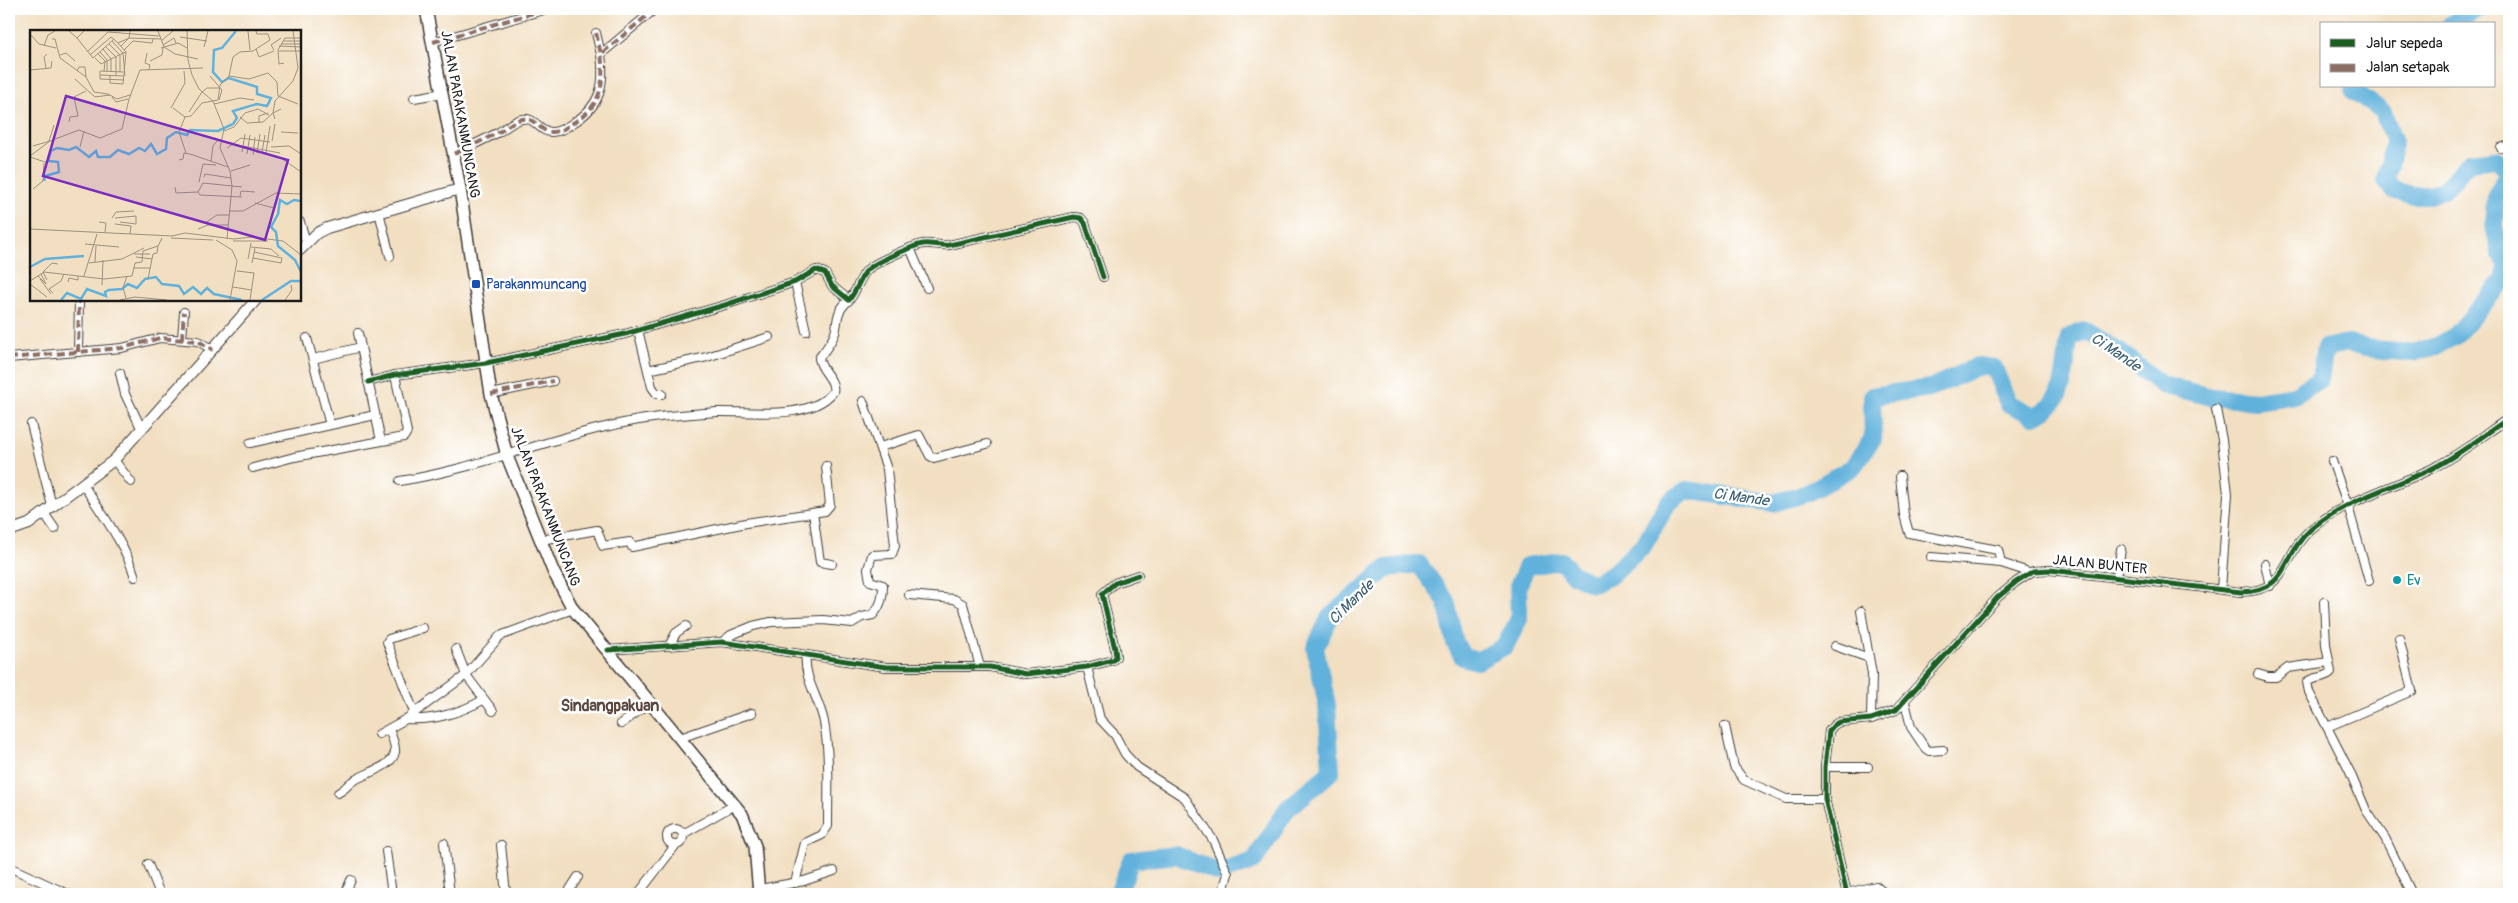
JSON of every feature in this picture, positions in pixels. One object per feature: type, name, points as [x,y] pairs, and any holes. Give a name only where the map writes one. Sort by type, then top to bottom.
[{"type":"main road","name":"JALAN PARAKANMUNCANG","points":[[426,9],[460,189],[490,394],[507,456],[562,591],[573,610],[736,804],[748,826],[755,846],[760,891]]},
{"type":"street","points":[[433,42],[547,9]]},
{"type":"street","points":[[601,54],[655,9]]},
{"type":"street","points":[[454,154],[499,132],[518,120],[531,120],[546,131],[553,133],[585,116],[603,85],[601,54],[596,33]]},
{"type":"street","points":[[414,98],[443,93]]},
{"type":"street","points":[[301,230],[303,246],[327,228],[460,189]]},
{"type":"street","points":[[379,212],[390,256]]},
{"type":"street","points":[[400,480],[456,470],[589,430],[675,415],[718,412],[783,412],[816,405],[833,392],[832,384],[822,369],[819,358],[835,332],[836,316],[840,308],[849,300],[865,272],[873,264],[910,248],[925,244],[937,246],[950,245],[1053,221],[1081,218],[1086,222],[1103,277]]},
{"type":"street","points":[[910,248],[927,288]]},
{"type":"street","points":[[368,382],[395,375],[486,363],[638,330],[795,282],[811,271],[821,270],[838,292],[849,300]]},
{"type":"street","points":[[795,282],[806,331]]},
{"type":"street","points":[[78,352],[79,301]]},
{"type":"street","points":[[9,532],[28,524],[114,460],[255,301]]},
{"type":"street","points":[[182,339],[184,312]]},
{"type":"street","points":[[638,330],[654,393],[662,394]]},
{"type":"street","points":[[358,332],[382,441]]},
{"type":"street","points":[[648,370],[707,358],[769,337]]},
{"type":"street","points":[[9,358],[122,348],[160,338],[198,341],[213,350]]},
{"type":"street","points":[[307,338],[330,425]]},
{"type":"street","points":[[313,359],[361,347]]},
{"type":"street","points":[[120,373],[125,394],[142,430]]},
{"type":"street","points":[[253,468],[294,457],[407,435],[395,375]]},
{"type":"street","points":[[490,394],[553,380]]},
{"type":"street","points":[[722,642],[731,635],[771,622],[824,620],[852,623],[862,617],[873,615],[878,610],[881,604],[883,585],[870,581],[869,558],[872,555],[892,554],[895,551],[890,488],[880,447],[863,401]]},
{"type":"street","points":[[2216,409],[2222,440],[2228,494],[2221,589]]},
{"type":"street","points":[[250,443],[375,415]]},
{"type":"street","points":[[2265,564],[2270,586],[2278,579],[2310,530],[2348,506],[2435,467],[2509,418]]},
{"type":"street","points":[[30,424],[48,509],[55,529]]},
{"type":"street","points":[[880,447],[919,435],[930,456],[934,458],[987,444]]},
{"type":"street","points":[[114,460],[131,482]]},
{"type":"street","points":[[2332,461],[2348,506],[2369,581]]},
{"type":"street","points":[[541,540],[597,530],[603,546],[630,542],[632,547],[672,540],[737,524],[828,509],[826,466]]},
{"type":"street","points":[[1900,476],[1904,515],[1909,533],[1998,550],[2001,562]]},
{"type":"street","points":[[82,483],[111,525],[128,557],[135,577]]},
{"type":"street","points":[[812,513],[820,562],[832,564]]},
{"type":"street","points":[[2117,577],[2121,549]]},
{"type":"street","points":[[1931,557],[2001,562],[2029,572]]},
{"type":"street","name":"JALAN BUNTER","points":[[2029,572],[2050,570],[2253,592],[2270,586]]},
{"type":"street","points":[[1885,894],[1876,886],[1847,894],[1825,799],[1827,738],[1831,727],[1840,722],[1871,719],[1892,713],[1905,702],[1918,684],[1998,597],[2029,572]]},
{"type":"street","points":[[608,650],[670,644],[722,642],[886,667],[980,667],[1006,669],[1026,674],[1087,667],[1113,660],[1116,657],[1102,594],[1115,583],[1138,575]]},
{"type":"street","points":[[909,595],[954,599],[963,604],[980,667]]},
{"type":"street","points":[[2324,602],[2329,675],[2311,679],[2307,682],[2309,692],[2350,770],[2366,810],[2377,823],[2412,894]]},
{"type":"street","points":[[379,734],[406,719],[466,675],[500,636],[573,610]]},
{"type":"street","points":[[1861,611],[1872,674],[1871,719]]},
{"type":"street","points":[[670,644],[676,633],[686,626]]},
{"type":"street","points":[[414,712],[387,642],[389,639],[423,628]]},
{"type":"street","points":[[2327,727],[2412,691],[2399,638]]},
{"type":"street","points":[[1835,646],[1869,658]]},
{"type":"street","points":[[456,649],[466,675],[493,711]]},
{"type":"street","points":[[795,883],[805,843],[822,835],[828,826],[828,747],[822,713],[811,683],[806,655]]},
{"type":"street","points":[[2258,674],[2276,677],[2288,668],[2329,662]]},
{"type":"street","points":[[1087,667],[1102,722],[1115,734],[1121,749],[1131,761],[1185,798],[1213,840],[1228,874],[1222,894]]},
{"type":"street","points":[[406,719],[421,720],[443,716],[465,709],[483,700]]},
{"type":"street","points":[[621,724],[651,702]]},
{"type":"street","points":[[1905,702],[1911,728],[1925,748],[1929,751],[1943,750]]},
{"type":"street","points":[[680,738],[752,713]]},
{"type":"street","points":[[1725,726],[1734,766],[1744,780],[1786,799],[1825,799]]},
{"type":"street","points":[[338,794],[345,790],[350,783],[376,770],[393,757],[394,748],[389,729]]},
{"type":"street","points":[[1825,767],[1868,767]]},
{"type":"street","points":[[683,834],[736,804]]},
{"type":"street","points":[[675,846],[668,841],[668,832],[676,829],[683,834]]},
{"type":"street","points":[[638,894],[675,846],[682,842],[683,834]]},
{"type":"street","points":[[444,843],[450,894]]},
{"type":"street","points":[[501,845],[506,894]]},
{"type":"street","points":[[386,850],[392,894]]},
{"type":"street","points":[[148,864],[160,894]]},
{"type":"street","points":[[9,867],[68,894]]},
{"type":"street","points":[[760,891],[834,871]]},
{"type":"street","points":[[567,894],[578,877]]},
{"type":"street","points":[[346,894],[351,880]]},
{"type":"waterway","name":"Ci Mande","points":[[2455,22],[2478,9]]},
{"type":"waterway","name":"Ci Mande","points":[[2355,88],[2354,91],[2383,112],[2394,142],[2386,180],[2395,191],[2414,195],[2430,195],[2445,189],[2469,162],[2496,159],[2509,172]]},
{"type":"waterway","name":"Ci Mande","points":[[1118,894],[1131,860],[1176,855],[1219,873],[1254,861],[1287,809],[1331,772],[1327,705],[1315,648],[1330,617],[1387,568],[1419,564],[1446,601],[1455,643],[1463,657],[1477,661],[1505,646],[1519,619],[1518,586],[1527,566],[1561,561],[1574,575],[1593,584],[1612,574],[1643,546],[1668,503],[1686,490],[1774,503],[1807,493],[1853,467],[1873,438],[1872,396],[1931,388],[1978,366],[1994,368],[2008,403],[2034,416],[2053,403],[2059,394],[2065,372],[2069,337],[2085,331],[2121,353],[2162,385],[2212,397],[2256,401],[2295,395],[2320,379],[2325,348],[2347,343],[2365,348],[2413,353],[2436,346],[2455,336],[2505,279],[2506,265],[2501,256],[2494,226],[2496,196],[2509,173]]},
{"type":"marked path","points":[[433,42],[547,9]]},
{"type":"marked path","points":[[454,154],[519,120],[530,120],[544,130],[552,132],[563,129],[582,116],[590,109],[599,94],[602,75],[601,54],[655,9]]},
{"type":"marked path","points":[[596,33],[601,54]]},
{"type":"marked path","points":[[78,352],[79,301]]},
{"type":"marked path","points":[[182,339],[184,312]]},
{"type":"marked path","points":[[9,358],[122,348],[160,338],[198,341],[213,350]]},
{"type":"marked path","points":[[491,394],[553,381]]},
{"type":"cycle path","points":[[368,382],[395,375],[486,363],[625,334],[725,305],[795,282],[816,270],[825,273],[832,286],[849,300],[867,270],[885,259],[911,248],[923,244],[949,245],[1074,217],[1081,218],[1085,223],[1103,277]]},
{"type":"cycle path","points":[[1847,894],[1825,799],[1825,767],[1829,731],[1839,722],[1871,719],[1896,710],[1998,597],[2016,582],[2033,571],[2050,570],[2241,592],[2257,590],[2268,586],[2277,579],[2301,540],[2323,520],[2353,502],[2443,463],[2509,418]]},
{"type":"cycle path","points":[[608,650],[722,642],[886,667],[990,667],[1026,674],[1087,667],[1113,660],[1116,657],[1102,594],[1115,583],[1138,575]]},
{"type":"place","name":"Parakanmuncang","points":[[476,284]]},
{"type":"place","name":"Ev","points":[[2397,580]]},
{"type":"district","name":"Sindangpakuan","points":[[610,705]]}]
